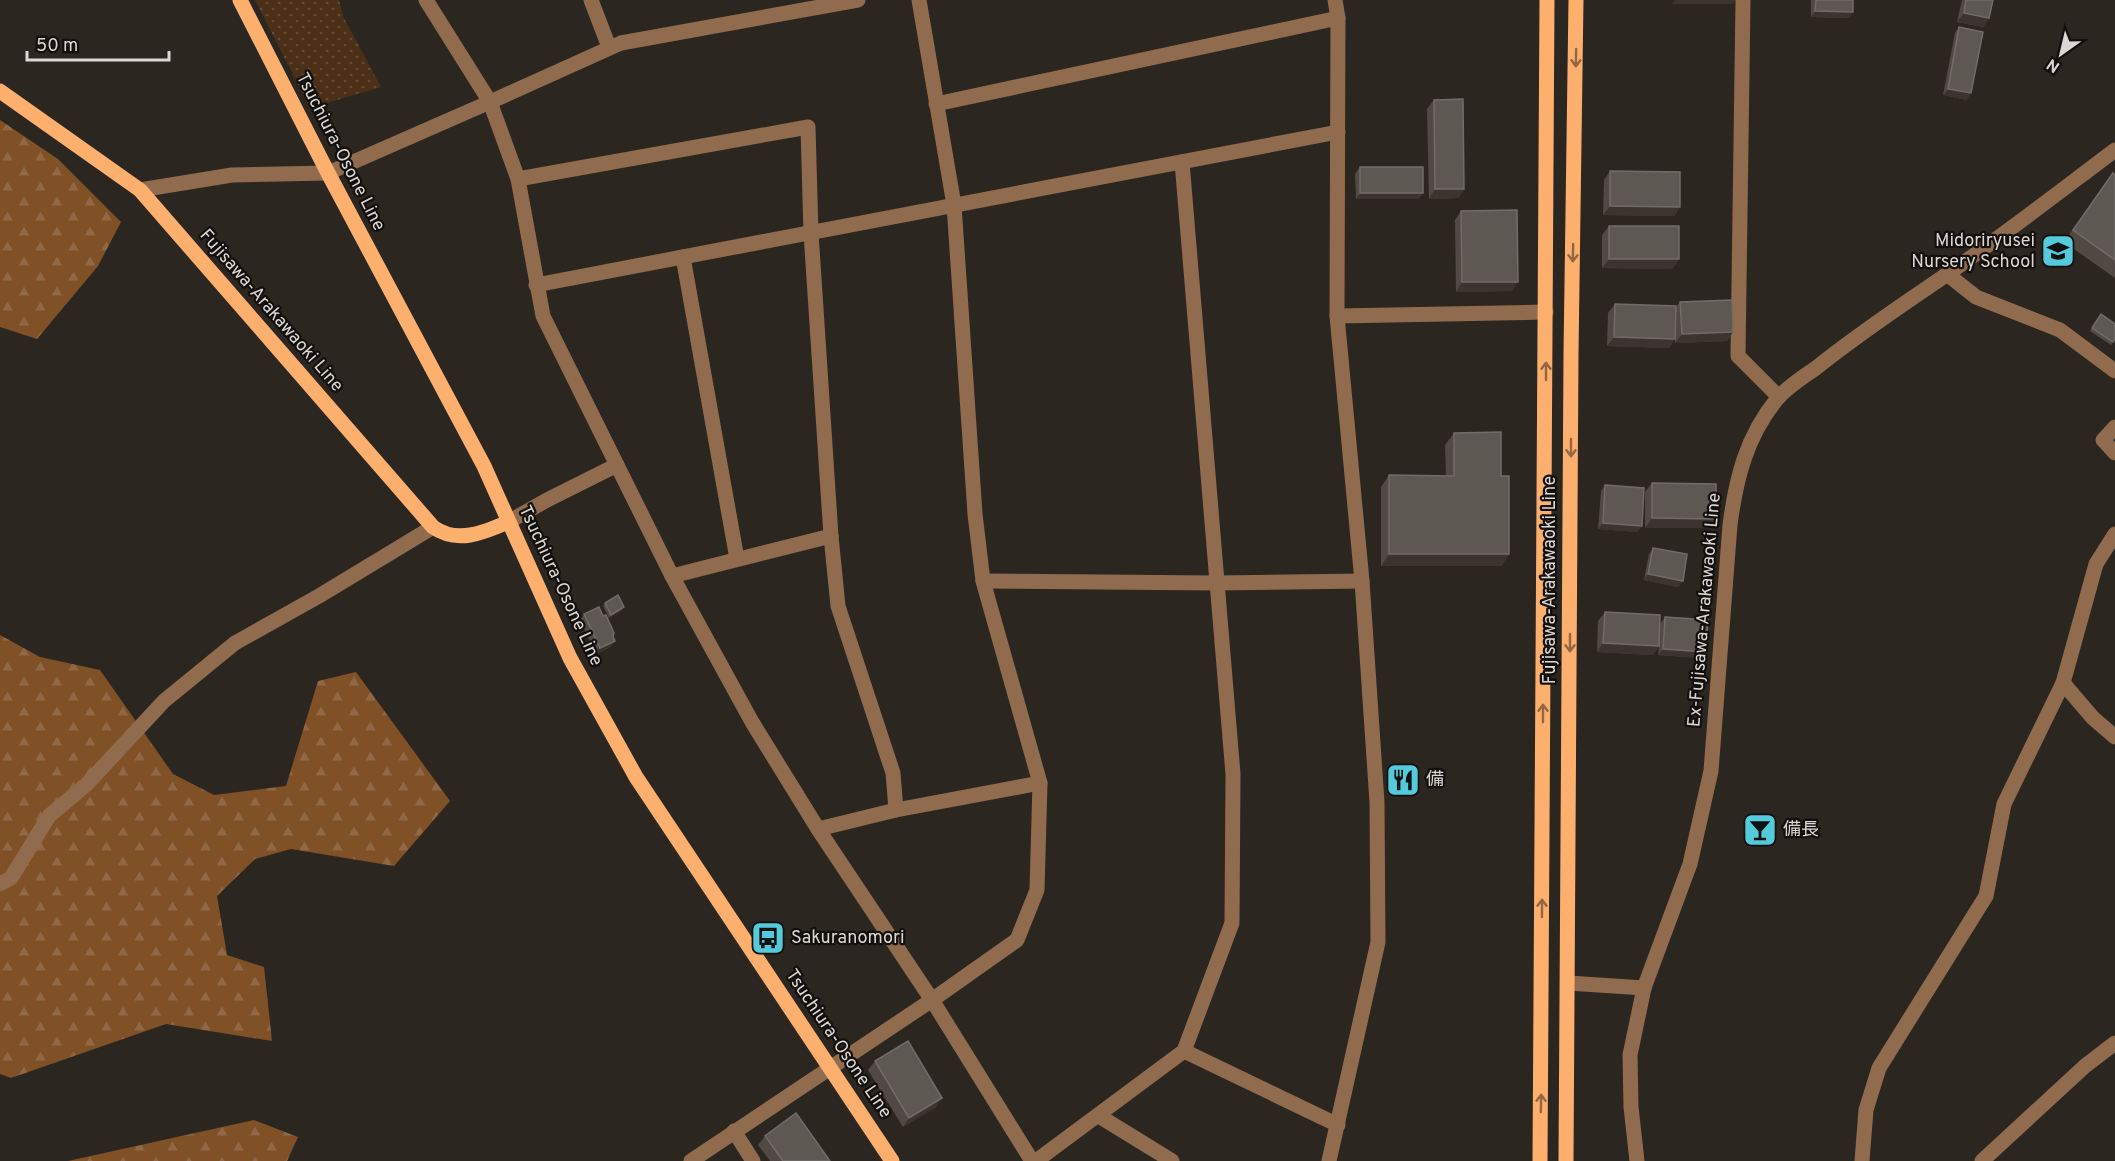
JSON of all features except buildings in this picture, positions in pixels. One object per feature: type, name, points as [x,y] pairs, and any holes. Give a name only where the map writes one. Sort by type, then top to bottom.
[{"type":"main road","name":"Tsuchiura-Osone Line","points":[[240,0],[328,172],[484,466],[570,658],[636,777],[892,1161]]},
{"type":"main road","name":"Fujisawa-Arakawaoki Line","points":[[1540,1161],[1547,0]]},
{"type":"main road","name":"Fujisawa-Arakawaoki Line","points":[[1566,1161],[1571,354],[1576,0]]},
{"type":"main road","name":"Fujisawa-Arakawaoki Line","points":[[0,91],[140,190],[433,527],[442,534],[453,537],[486,532],[508,522]]},
{"type":"street","points":[[426,0],[490,102],[518,179],[543,316],[672,576],[752,722],[818,829],[932,1000],[1034,1161],[1099,1116],[1184,1051],[1232,923],[1233,774],[1182,162]]},
{"type":"street","points":[[591,0],[609,47]]},
{"type":"street","points":[[140,190],[232,175],[328,172],[621,43],[858,0]]},
{"type":"street","points":[[691,1161],[932,1000],[1017,940],[1037,890],[1041,783],[983,580],[974,502],[954,205],[919,0]]},
{"type":"street","points":[[1329,1161],[1378,942],[1377,802],[1362,581],[1337,316],[1338,18],[1335,0]]},
{"type":"street","points":[[1743,0],[1738,357],[1779,397]]},
{"type":"street","points":[[936,104],[1338,18]]},
{"type":"street","points":[[518,179],[808,127],[811,233],[831,536],[838,606],[893,773],[896,810]]},
{"type":"street","points":[[536,285],[1338,132]]},
{"type":"street","name":"Ex-Fujisawa-Arakawaoki Line","points":[[1637,1161],[1631,1107],[1630,1056],[1644,988],[1690,864],[1711,771],[1730,525],[1735,487],[1751,438],[1779,397],[1860,333],[1947,274],[2115,150]]},
{"type":"street","points":[[683,257],[737,560]]},
{"type":"street","points":[[1947,274],[1976,297],[2060,330],[2115,371]]},
{"type":"street","points":[[1337,316],[1546,312]]},
{"type":"street","points":[[2115,427],[2103,440],[2115,453]]},
{"type":"street","points":[[508,522],[617,465]]},
{"type":"street","points":[[0,884],[11,878],[49,816],[87,784],[164,701],[235,643],[319,596],[433,527]]},
{"type":"street","points":[[1862,1161],[1866,1110],[1879,1068],[1986,896],[2004,804],[2063,683],[2096,564],[2115,534]]},
{"type":"street","points":[[672,576],[831,536]]},
{"type":"street","points":[[983,580],[1216,583],[1362,581]]},
{"type":"street","points":[[2063,683],[2093,718],[2115,737]]},
{"type":"street","points":[[818,829],[896,810],[1041,783]]},
{"type":"street","points":[[1568,983],[1644,988]]},
{"type":"street","points":[[1982,1161],[2085,1066],[2115,1043]]},
{"type":"street","points":[[1184,1051],[1338,1125]]},
{"type":"street","points":[[1099,1116],[1172,1161]]},
{"type":"street","points":[[734,1131],[753,1161]]},
{"type":"green space","points":[[0,120],[58,159],[121,222],[98,266],[37,339],[0,327]]},
{"type":"green space","points":[[0,635],[40,657],[100,670],[173,774],[214,795],[286,786],[318,681],[356,672],[450,801],[394,866],[291,849],[255,859],[217,896],[227,955],[264,967],[272,1041],[166,1024],[11,1078],[0,1074]]},
{"type":"green space","points":[[254,1120],[298,1137],[287,1161],[68,1161]]},
{"type":"shaded area","points":[[255,0],[339,0],[344,18],[381,87],[310,108]]},
{"type":"place","name":"Midoriryusei Nursery School","points":[[2058,251]]},
{"type":"place","name":"備","points":[[1403,780]]},
{"type":"place","name":"備長","points":[[1760,830]]},
{"type":"place","name":"Sakuranomori","points":[[768,938]]}]
